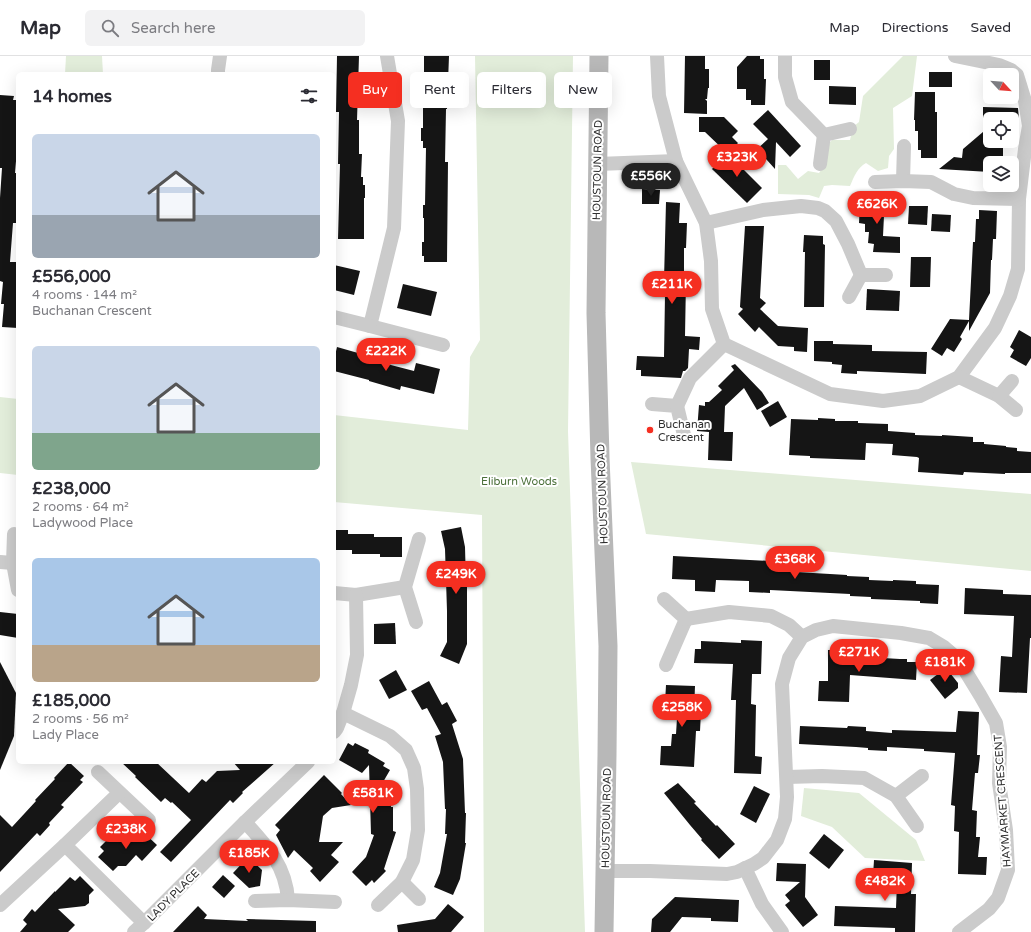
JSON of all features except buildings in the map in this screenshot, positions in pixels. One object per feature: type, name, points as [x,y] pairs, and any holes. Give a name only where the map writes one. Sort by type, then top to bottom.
[{"type":"street","points":[[218,72],[220,56]]},
{"type":"street","points":[[370,326],[394,228],[398,121],[387,56]]},
{"type":"street","name":"HOUSTOUN ROAD","points":[[599,56],[596,313],[600,458],[608,646],[608,755],[604,932]]},
{"type":"street","points":[[657,56],[659,96],[676,161],[706,222],[711,261],[712,310],[724,344],[830,394],[883,401],[920,396],[958,377],[995,328],[1010,296],[1018,270],[1019,199],[1029,126],[1026,102],[1017,75],[1011,70],[999,65],[955,56]]},
{"type":"street","points":[[785,56],[785,77],[792,102],[824,135]]},
{"type":"street","points":[[824,135],[850,129]]},
{"type":"street","points":[[820,164],[824,135]]},
{"type":"street","points":[[903,181],[904,146]]},
{"type":"street","points":[[598,164],[676,161]]},
{"type":"street","points":[[875,182],[930,182],[954,194],[973,198],[1019,199]]},
{"type":"street","points":[[706,222],[763,210],[801,206],[818,208],[836,221],[848,244],[861,275]]},
{"type":"street","points":[[861,275],[886,275]]},
{"type":"street","points":[[849,297],[861,275]]},
{"type":"street","points":[[336,318],[443,345]]},
{"type":"street","points":[[684,435],[677,406],[690,378],[724,344]]},
{"type":"street","points":[[958,377],[999,396],[1016,410]]},
{"type":"street","points":[[999,396],[1012,381]]},
{"type":"street","points":[[652,404],[677,406]]},
{"type":"street","points":[[14,534],[6,563],[16,586]]},
{"type":"street","points":[[416,622],[405,587],[419,539]]},
{"type":"street","points":[[336,593],[356,595],[405,587]]},
{"type":"street","points":[[336,729],[343,713],[351,685],[357,655],[356,595]]},
{"type":"street","points":[[664,599],[686,619]]},
{"type":"street","points":[[605,871],[727,874],[737,872],[763,858],[777,840],[785,819],[787,777],[782,684],[789,658],[802,637],[789,625],[771,616],[729,612],[686,619]]},
{"type":"street","points":[[666,665],[686,619]]},
{"type":"street","name":"HAYMARKET CRESCENT","points":[[802,637],[816,630],[833,626],[901,633],[929,638],[944,647],[958,659],[996,723],[1000,747],[999,783],[1006,830],[1008,870],[998,898],[989,909],[960,932]]},
{"type":"street","points":[[343,713],[390,736],[406,750],[414,768],[418,789],[418,830],[414,860],[402,882],[378,905]]},
{"type":"street","name":"LADY PLACE","points":[[139,928],[245,822],[306,764]]},
{"type":"street","points":[[98,772],[149,820]]},
{"type":"street","points":[[787,777],[822,776],[864,778],[896,796],[917,826]]},
{"type":"street","points":[[896,796],[922,776]]},
{"type":"street","points":[[0,905],[119,793]]},
{"type":"street","points":[[245,822],[267,846],[276,861],[283,875],[287,888],[288,900]]},
{"type":"street","points":[[65,845],[139,928]]},
{"type":"street","points":[[745,868],[762,904],[782,932]]},
{"type":"street","points":[[402,882],[420,899]]},
{"type":"street","points":[[255,901],[288,900],[335,902]]},
{"type":"green space","points":[[66,56],[102,56],[103,72],[65,72]]},
{"type":"green space","name":"Eliburn Woods","points":[[475,56],[573,56],[573,72],[554,72],[554,108],[572,108],[568,431],[585,932],[484,932],[482,515],[336,502],[336,415],[468,430],[470,357],[480,340]]},
{"type":"green space","points":[[903,56],[917,56],[912,96],[893,108],[894,149],[889,156],[888,168],[878,171],[866,163],[858,170],[850,186],[824,186],[819,198],[809,195],[778,194],[778,165],[786,165],[798,179],[808,171],[819,173],[824,166],[826,146],[832,140],[850,140],[853,127],[859,122],[863,96]]},
{"type":"green space","points":[[0,397],[16,399],[16,475],[0,473]]},
{"type":"green space","points":[[631,462],[1031,494],[1031,571],[646,534]]},
{"type":"green space","points":[[804,788],[859,793],[916,840],[925,861],[865,858],[832,827],[801,816]]},
{"type":"place","name":"Buchanan Crescent","points":[[650,430]]}]
